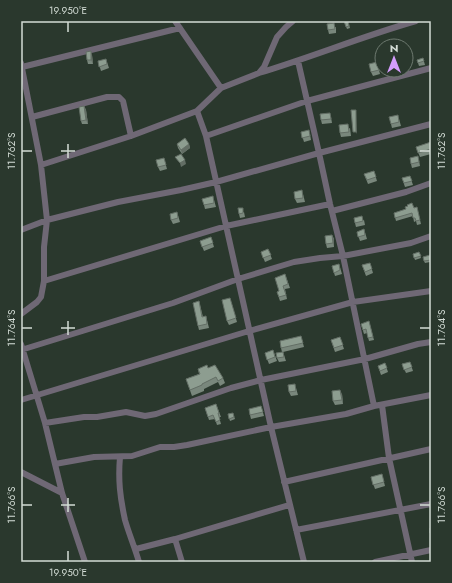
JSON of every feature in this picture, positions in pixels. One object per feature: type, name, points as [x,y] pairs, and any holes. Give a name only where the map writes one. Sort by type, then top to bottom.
[{"type":"street","points":[[176,21],[221,88]]},
{"type":"street","points":[[259,73],[264,67],[277,37],[293,21]]},
{"type":"street","points":[[41,165],[131,136],[198,111],[221,88],[259,73],[416,21]]},
{"type":"street","points":[[21,314],[37,302],[41,297],[44,281],[44,247],[47,220],[41,165],[21,65],[180,28]]},
{"type":"street","points":[[298,61],[343,256],[374,406]]},
{"type":"street","points":[[206,136],[307,101],[431,68]]},
{"type":"street","points":[[32,117],[108,97],[119,97],[123,101],[131,136]]},
{"type":"street","points":[[198,111],[206,136],[271,427],[304,562]]},
{"type":"street","points":[[21,230],[47,220],[118,202],[216,182],[431,124]]},
{"type":"street","points":[[332,211],[406,192],[431,183]]},
{"type":"street","points":[[44,281],[226,226],[330,204]]},
{"type":"street","points":[[86,562],[62,493],[45,423],[22,348],[173,303],[238,279],[294,262],[343,256],[411,243],[431,236]]},
{"type":"street","points":[[21,400],[249,331],[353,302],[431,291]]},
{"type":"street","points":[[45,423],[84,416],[98,416],[126,412],[145,416],[156,414],[231,388],[261,380],[365,359],[418,344],[431,342]]},
{"type":"street","points":[[55,464],[94,457],[132,456],[160,447],[187,446],[271,427],[346,414],[374,406],[431,395]]},
{"type":"street","points":[[382,405],[389,458],[412,562]]},
{"type":"street","points":[[284,482],[431,449]]},
{"type":"street","points":[[120,457],[118,478],[125,520],[136,549],[139,562]]},
{"type":"street","points":[[21,472],[62,493]]},
{"type":"street","points":[[296,530],[431,504]]},
{"type":"street","points":[[136,549],[290,505]]},
{"type":"street","points":[[175,539],[182,562]]},
{"type":"street","points":[[375,562],[431,550]]},
{"type":"building","points":[[344,21],[348,21],[349,26],[346,27]]},
{"type":"building","points":[[334,23],[335,29],[328,30],[327,24]]},
{"type":"building","points":[[91,51],[91,60],[87,60],[86,52]]},
{"type":"building","points":[[423,58],[424,61],[418,63],[417,60]]},
{"type":"building","points":[[106,59],[107,64],[99,67],[98,61]]},
{"type":"building","points":[[374,63],[374,71],[371,72],[369,64]]},
{"type":"building","points":[[84,106],[86,120],[81,121],[79,107]]},
{"type":"building","points":[[351,110],[356,110],[356,132],[353,132]]},
{"type":"building","points":[[330,113],[331,119],[321,120],[320,114]]},
{"type":"building","points":[[398,115],[399,122],[391,124],[389,117]]},
{"type":"building","points":[[348,124],[349,132],[340,133],[339,125]]},
{"type":"building","points":[[309,130],[310,136],[302,138],[301,132]]},
{"type":"building","points":[[185,138],[189,144],[181,150],[177,144]]},
{"type":"building","points":[[431,142],[431,149],[418,153],[416,147]]},
{"type":"building","points":[[181,154],[185,160],[180,163],[175,157]]},
{"type":"building","points":[[418,156],[419,162],[411,164],[410,158]]},
{"type":"building","points":[[164,158],[166,165],[158,167],[156,160]]},
{"type":"building","points":[[374,171],[376,177],[367,180],[364,174]]},
{"type":"building","points":[[410,176],[412,181],[404,183],[402,178]]},
{"type":"building","points":[[302,190],[303,198],[295,199],[294,192]]},
{"type":"building","points":[[213,196],[214,203],[204,205],[202,199]]},
{"type":"building","points":[[412,203],[414,208],[417,207],[420,220],[416,221],[415,218],[413,218],[412,213],[395,218],[394,213],[406,209],[405,207],[408,206],[407,205]]},
{"type":"building","points":[[238,208],[243,208],[243,213],[239,214]]},
{"type":"building","points":[[177,212],[178,218],[171,220],[170,214]]},
{"type":"building","points":[[362,216],[363,221],[355,223],[354,218]]},
{"type":"building","points":[[364,229],[365,235],[358,237],[357,232]]},
{"type":"building","points":[[332,235],[333,243],[326,244],[325,236]]},
{"type":"building","points":[[211,237],[213,243],[202,247],[200,241]]},
{"type":"building","points":[[268,249],[271,255],[263,258],[261,252]]},
{"type":"building","points":[[419,252],[421,256],[414,258],[413,254]]},
{"type":"building","points":[[430,255],[431,260],[424,261],[423,257]]},
{"type":"building","points":[[370,263],[372,269],[365,272],[362,265]]},
{"type":"building","points":[[339,264],[340,270],[334,273],[332,266]]},
{"type":"building","points":[[285,274],[288,284],[283,286],[286,295],[279,297],[277,292],[279,291],[275,278]]},
{"type":"building","points":[[230,298],[236,318],[227,321],[222,300]]},
{"type":"building","points":[[199,301],[202,317],[206,316],[207,324],[198,326],[193,303]]},
{"type":"building","points":[[369,321],[373,337],[368,338],[366,329],[363,330],[361,324]]},
{"type":"building","points":[[301,336],[303,343],[281,348],[280,341]]},
{"type":"building","points":[[340,337],[343,345],[334,348],[331,340]]},
{"type":"building","points":[[273,350],[275,357],[267,360],[265,353]]},
{"type":"building","points":[[283,352],[284,357],[277,358],[276,353]]},
{"type":"building","points":[[410,362],[412,367],[404,370],[402,364]]},
{"type":"building","points":[[385,363],[387,368],[380,371],[378,366]]},
{"type":"building","points":[[207,365],[208,368],[215,365],[223,378],[218,381],[216,377],[190,390],[186,379],[200,374],[198,369]]},
{"type":"building","points":[[295,384],[296,391],[289,392],[288,385]]},
{"type":"building","points":[[340,390],[342,400],[333,401],[332,391]]},
{"type":"building","points":[[216,404],[220,420],[216,422],[213,415],[208,417],[205,408]]},
{"type":"building","points":[[261,406],[263,412],[250,415],[249,409]]},
{"type":"building","points":[[233,413],[234,417],[229,419],[228,414]]},
{"type":"building","points":[[382,474],[384,482],[373,485],[371,477]]}]
